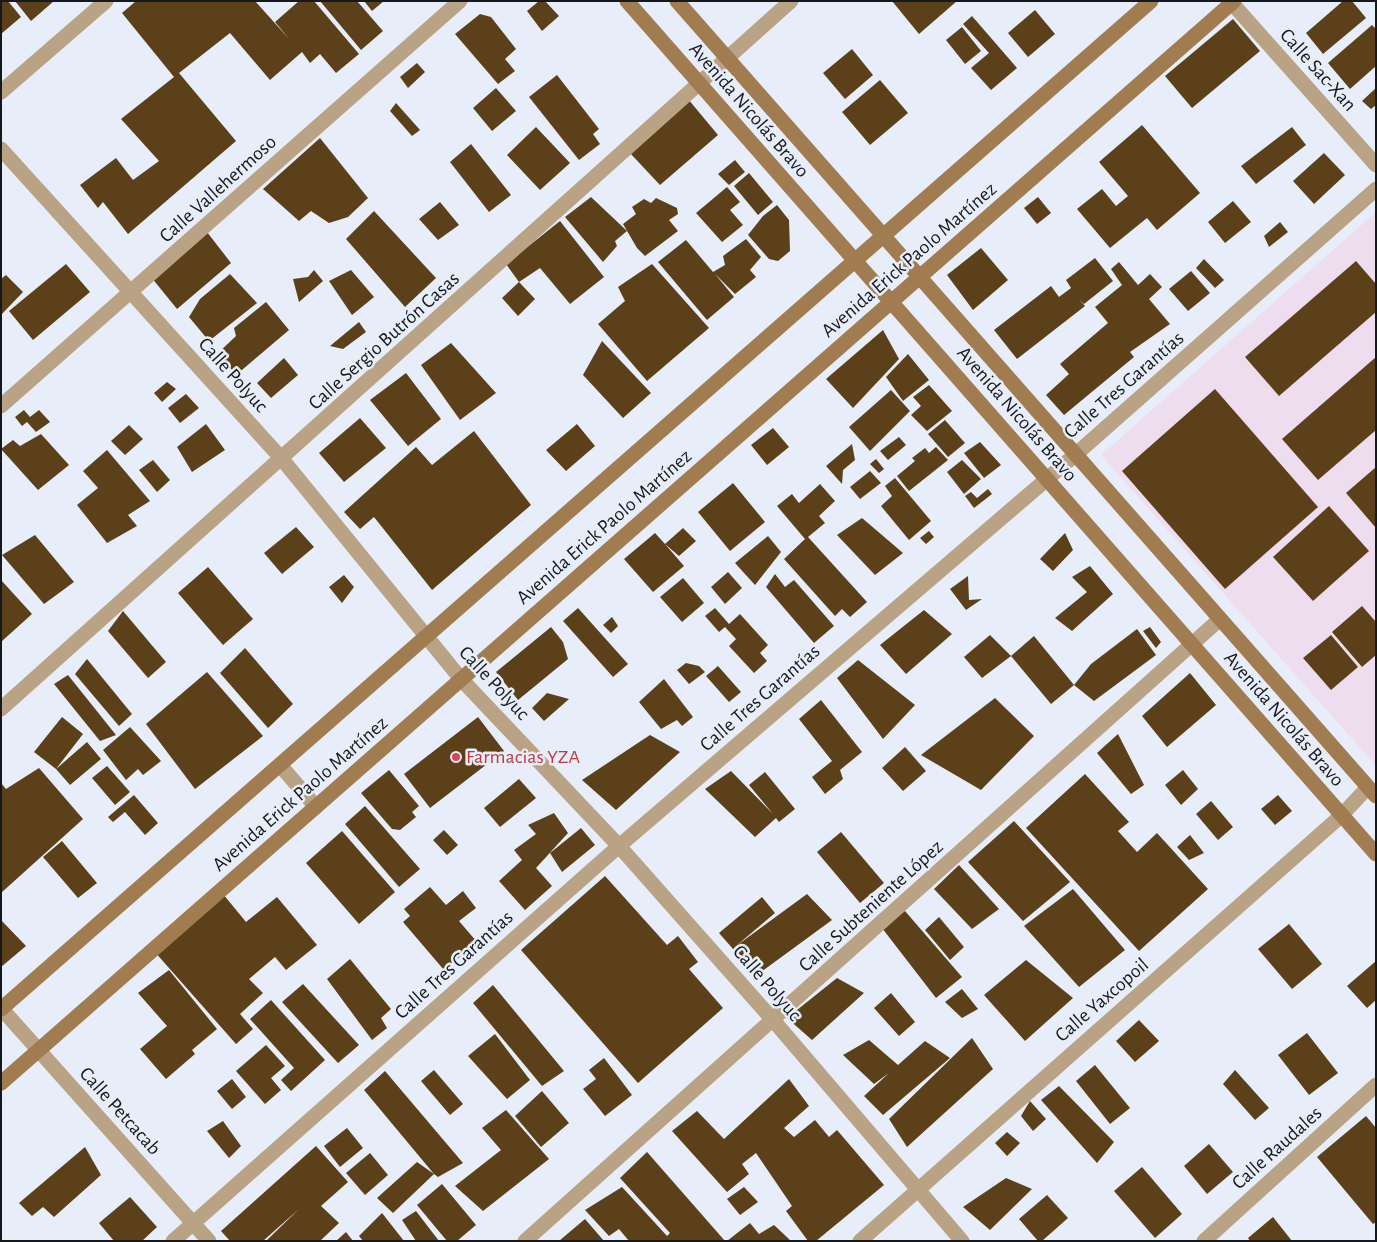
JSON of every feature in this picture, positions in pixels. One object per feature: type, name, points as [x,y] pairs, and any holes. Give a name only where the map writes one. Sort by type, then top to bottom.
[{"type":"main road","name":"Avenida Nicolás Bravo","points":[[627,1],[1376,854]]},
{"type":"main road","name":"Avenida Nicolás Bravo","points":[[677,1],[1372,791]]},
{"type":"main road","name":"Avenida Erick Paolo Martínez","points":[[1,1008],[1151,1]]},
{"type":"main road","name":"Avenida Erick Paolo Martínez","points":[[1,1083],[1232,2]]},
{"type":"street","points":[[1,92],[106,1]]},
{"type":"street","name":"Calle Vallehermoso","points":[[1,406],[132,293],[460,1]]},
{"type":"street","name":"Calle Sergio Butrón Casas","points":[[1,709],[700,85],[727,58],[791,1]]},
{"type":"street","name":"Calle Sac-Xan","points":[[1232,2],[1376,165]]},
{"type":"street","name":"Calle Polyuc","points":[[1,149],[282,459],[461,679],[619,846],[773,1020],[962,1241]]},
{"type":"street","name":"Calle Tres Garantías","points":[[173,1241],[619,846],[1076,455],[1376,189]]},
{"type":"street","name":"Calle Subteniente López","points":[[525,1241],[1193,646],[1220,619]]},
{"type":"street","points":[[280,765],[316,806]]},
{"type":"street","name":"Calle Yaxcopoil","points":[[860,1241],[1372,791]]},
{"type":"street","name":"Calle Petcacab","points":[[1,1008],[209,1241]]},
{"type":"street","name":"Calle Raudales","points":[[1204,1241],[1376,1085]]},
{"type":"shaded area","points":[[1376,212],[1376,766],[1101,455]]},
{"type":"building","points":[[1,1],[8,1],[21,17],[1,34]]},
{"type":"building","points":[[15,1],[54,1],[31,21]]},
{"type":"building","points":[[136,1],[255,1],[290,40],[275,22],[299,1],[314,1],[359,54],[336,73],[320,54],[310,63],[302,52],[270,80],[230,33],[179,73],[236,141],[128,234],[103,202],[98,208],[80,185],[116,158],[133,180],[159,161],[121,119],[174,77],[122,13]]},
{"type":"building","points":[[320,1],[357,1],[383,31],[361,50]]},
{"type":"building","points":[[364,1],[384,1],[372,11]]},
{"type":"building","points":[[539,1],[545,1],[559,16],[542,31],[527,11]]},
{"type":"building","points":[[892,1],[957,1],[919,34]]},
{"type":"building","points":[[1343,1],[1352,1],[1366,18],[1323,54],[1306,33]]},
{"type":"building","points":[[1035,10],[1055,34],[1028,57],[1008,33]]},
{"type":"building","points":[[480,14],[491,17],[516,49],[505,59],[515,71],[498,84],[455,34]]},
{"type":"building","points":[[972,16],[1017,68],[991,90],[971,68],[989,53],[963,24]]},
{"type":"building","points":[[1233,19],[1260,51],[1192,108],[1165,76]]},
{"type":"building","points":[[1372,25],[1376,29],[1376,66],[1350,89],[1328,63]]},
{"type":"building","points":[[962,27],[981,51],[965,64],[946,40]]},
{"type":"building","points":[[852,49],[873,75],[845,99],[823,73]]},
{"type":"building","points":[[417,63],[425,72],[408,88],[400,77]]},
{"type":"building","points":[[557,75],[599,129],[593,134],[600,144],[579,160],[529,97]]},
{"type":"building","points":[[880,80],[908,113],[870,145],[842,112]]},
{"type":"building","points":[[496,88],[516,111],[492,131],[473,108]]},
{"type":"building","points":[[1376,88],[1376,105],[1371,109],[1362,101]]},
{"type":"building","points":[[688,99],[718,135],[660,185],[629,152]]},
{"type":"building","points":[[396,103],[420,130],[412,136],[390,111]]},
{"type":"building","points":[[1142,125],[1200,193],[1157,230],[1147,218],[1110,248],[1077,209],[1102,189],[1116,206],[1128,196],[1099,162]]},
{"type":"building","points":[[536,127],[570,163],[540,190],[507,155]]},
{"type":"building","points":[[1292,127],[1306,145],[1256,184],[1241,166]]},
{"type":"building","points":[[320,138],[368,198],[348,217],[329,223],[311,211],[299,221],[263,189]]},
{"type":"building","points":[[471,144],[511,195],[489,212],[450,162]]},
{"type":"building","points":[[1324,153],[1345,175],[1314,204],[1293,181]]},
{"type":"building","points":[[735,160],[745,172],[729,185],[718,174]]},
{"type":"building","points":[[749,173],[773,202],[758,215],[734,186]]},
{"type":"building","points":[[727,187],[740,202],[730,210],[743,225],[722,242],[696,213]]},
{"type":"building","points":[[591,197],[627,231],[615,241],[617,246],[603,262],[565,217]]},
{"type":"building","points":[[1038,197],[1051,213],[1037,224],[1024,208]]},
{"type":"building","points":[[656,198],[677,208],[678,214],[669,220],[678,231],[645,256],[637,248],[623,224],[636,214],[632,207],[644,199],[651,203]]},
{"type":"building","points":[[1233,201],[1251,222],[1225,243],[1208,222]]},
{"type":"building","points":[[440,202],[459,225],[438,240],[419,219]]},
{"type":"building","points":[[777,205],[789,220],[790,251],[778,261],[769,259],[748,235],[763,216]]},
{"type":"building","points":[[374,211],[436,278],[405,307],[346,239]]},
{"type":"building","points":[[560,221],[604,277],[570,304],[540,268],[519,282],[506,264]]},
{"type":"building","points":[[1280,222],[1288,232],[1269,247],[1264,236]]},
{"type":"building","points":[[207,232],[231,263],[177,309],[151,277]]},
{"type":"building","points":[[746,239],[761,257],[750,270],[756,277],[735,294],[715,274],[734,297],[707,320],[658,262],[686,240],[713,272],[725,265],[723,256]]},
{"type":"building","points":[[981,248],[1008,280],[973,310],[947,275]]},
{"type":"building","points":[[1095,258],[1113,281],[1084,304],[1079,299],[1085,306],[1017,359],[994,330],[1051,286],[1059,297],[1071,288],[1066,280]]},
{"type":"building","points":[[1204,259],[1224,280],[1215,288],[1196,268]]},
{"type":"building","points":[[1356,261],[1376,284],[1376,312],[1279,396],[1245,357]]},
{"type":"building","points":[[1119,262],[1138,285],[1150,274],[1162,287],[1149,299],[1170,324],[1130,352],[1134,357],[1064,415],[1046,395],[1069,374],[1060,364],[1108,323],[1095,307],[1122,285],[1111,269]]},
{"type":"building","points":[[66,264],[90,292],[33,340],[9,311]]},
{"type":"building","points":[[652,264],[709,328],[647,381],[598,324],[625,301],[618,287]]},
{"type":"building","points":[[314,270],[323,281],[299,302],[293,279],[308,277]]},
{"type":"building","points":[[351,270],[374,297],[352,315],[329,281]]},
{"type":"building","points":[[1191,271],[1210,293],[1188,311],[1169,289]]},
{"type":"building","points":[[230,274],[257,303],[209,341],[189,317],[200,299]]},
{"type":"building","points":[[6,275],[23,292],[1,315],[1,279]]},
{"type":"building","points":[[519,282],[535,299],[518,316],[502,298]]},
{"type":"building","points":[[266,302],[289,330],[236,375],[218,353],[236,336],[234,328]]},
{"type":"building","points":[[359,322],[366,332],[343,349],[330,346]]},
{"type":"building","points":[[883,330],[899,359],[853,408],[826,379]]},
{"type":"building","points":[[602,341],[651,393],[623,418],[583,375]]},
{"type":"building","points":[[451,343],[496,393],[460,420],[421,365]]},
{"type":"building","points":[[908,354],[929,380],[903,401],[886,377]]},
{"type":"building","points":[[1376,357],[1376,430],[1318,480],[1282,439]]},
{"type":"building","points":[[284,358],[298,375],[271,398],[257,383]]},
{"type":"building","points":[[406,373],[441,419],[408,446],[370,400]]},
{"type":"building","points":[[167,382],[176,389],[162,402],[154,393]]},
{"type":"building","points":[[929,385],[952,411],[927,431],[911,415],[921,406],[913,397]]},
{"type":"building","points":[[1215,389],[1318,507],[1225,589],[1122,471]]},
{"type":"building","points":[[891,390],[910,411],[870,451],[849,427]]},
{"type":"building","points":[[186,394],[199,408],[180,423],[168,408]]},
{"type":"building","points":[[24,410],[30,417],[39,410],[50,422],[36,432],[27,422],[22,426],[15,417]]},
{"type":"building","points":[[360,418],[386,448],[344,482],[319,453]]},
{"type":"building","points":[[945,420],[965,443],[948,457],[928,434]]},
{"type":"building","points":[[206,424],[225,450],[192,472],[177,447]]},
{"type":"building","points":[[577,424],[595,446],[566,471],[546,450]]},
{"type":"building","points":[[129,425],[143,439],[125,455],[111,441]]},
{"type":"building","points":[[773,428],[789,447],[767,465],[751,445]]},
{"type":"building","points":[[474,431],[531,505],[432,590],[374,517],[360,529],[344,512],[416,447],[432,465]]},
{"type":"building","points":[[41,434],[69,465],[38,490],[1,449],[13,440],[20,446]]},
{"type":"building","points":[[899,437],[906,445],[888,460],[880,451]]},
{"type":"building","points":[[980,442],[1001,465],[984,478],[964,453]]},
{"type":"building","points":[[852,444],[855,460],[843,470],[842,484],[826,466]]},
{"type":"building","points":[[936,447],[948,460],[909,491],[897,476],[915,461],[912,458],[925,448],[929,453]]},
{"type":"building","points":[[107,450],[150,501],[128,515],[137,526],[107,543],[77,505],[98,488],[83,471]]},
{"type":"building","points":[[876,459],[884,469],[879,473],[870,464]]},
{"type":"building","points":[[153,460],[170,480],[157,492],[139,470]]},
{"type":"building","points":[[962,460],[981,479],[964,494],[947,472]]},
{"type":"building","points":[[1376,467],[1376,528],[1346,493]]},
{"type":"building","points":[[870,471],[881,483],[860,499],[850,487]]},
{"type":"building","points":[[895,478],[931,521],[909,540],[881,506],[892,496],[885,486]]},
{"type":"building","points":[[733,483],[765,522],[730,551],[698,512]]},
{"type":"building","points":[[820,484],[835,501],[819,516],[825,523],[808,537],[867,602],[850,617],[842,609],[835,616],[784,559],[805,539],[777,506],[792,494],[799,503]]},
{"type":"building","points":[[988,489],[992,494],[974,508],[965,496],[971,492],[977,498]]},
{"type":"building","points":[[1329,506],[1369,551],[1313,601],[1273,557]]},
{"type":"building","points":[[862,518],[903,553],[875,575],[837,535]]},
{"type":"building","points":[[296,527],[314,547],[282,574],[264,553]]},
{"type":"building","points":[[683,528],[696,541],[679,556],[665,544]]},
{"type":"building","points":[[929,531],[934,537],[926,544],[920,538]]},
{"type":"building","points":[[655,533],[684,566],[653,592],[624,559]]},
{"type":"building","points":[[1065,533],[1073,550],[1053,571],[1040,559]]},
{"type":"building","points":[[35,535],[74,582],[44,604],[2,555]]},
{"type":"building","points":[[768,536],[781,552],[755,585],[735,563]]},
{"type":"building","points":[[1090,566],[1113,594],[1072,631],[1055,618],[1087,592],[1072,577]]},
{"type":"building","points":[[208,567],[253,619],[223,645],[178,593]]},
{"type":"building","points":[[728,572],[742,588],[725,604],[711,587]]},
{"type":"building","points":[[775,574],[785,587],[794,580],[834,626],[814,643],[766,587]]},
{"type":"building","points":[[344,575],[354,587],[342,603],[329,587]]},
{"type":"building","points":[[968,576],[969,600],[982,599],[966,610],[950,589]]},
{"type":"building","points":[[683,578],[704,603],[682,622],[660,597]]},
{"type":"building","points":[[1,580],[32,614],[1,642]]},
{"type":"building","points":[[1362,606],[1376,622],[1376,655],[1362,667],[1332,632]]},
{"type":"building","points":[[578,608],[628,664],[613,677],[563,621]]},
{"type":"building","points":[[715,608],[729,624],[740,614],[768,645],[760,653],[767,661],[754,673],[729,646],[736,639],[725,627],[719,632],[705,616]]},
{"type":"building","points":[[924,610],[952,634],[906,674],[880,645]]},
{"type":"building","points":[[123,611],[166,662],[148,678],[108,631]]},
{"type":"building","points":[[612,617],[618,626],[611,633],[603,625]]},
{"type":"building","points":[[551,627],[563,642],[568,659],[518,700],[496,672]]},
{"type":"building","points":[[1150,627],[1161,642],[1156,648],[1143,631]]},
{"type":"building","points":[[1137,629],[1156,655],[1094,701],[1074,685],[1091,664]]},
{"type":"building","points":[[990,635],[1011,656],[982,678],[964,657]]},
{"type":"building","points":[[1331,635],[1358,667],[1331,690],[1303,658]]},
{"type":"building","points":[[1034,636],[1074,685],[1051,704],[1011,656]]},
{"type":"building","points":[[245,648],[293,704],[268,728],[220,673]]},
{"type":"building","points":[[87,659],[132,714],[119,726],[75,674]]},
{"type":"building","points":[[858,660],[915,705],[883,739],[837,678]]},
{"type":"building","points":[[686,663],[699,666],[705,672],[689,684],[677,670]]},
{"type":"building","points":[[718,666],[741,692],[729,702],[706,676]]},
{"type":"building","points":[[207,672],[263,736],[195,789],[146,724]]},
{"type":"building","points":[[1190,673],[1216,705],[1167,747],[1142,716]]},
{"type":"building","points":[[68,675],[116,735],[100,741],[54,684]]},
{"type":"building","points":[[664,679],[693,717],[682,726],[677,720],[661,729],[639,702]]},
{"type":"building","points":[[547,693],[569,699],[544,721],[532,708]]},
{"type":"building","points":[[995,698],[1034,736],[981,790],[921,755]]},
{"type":"building","points":[[821,700],[862,752],[840,770],[843,779],[825,794],[812,777],[832,761],[799,719]]},
{"type":"building","points":[[62,717],[83,734],[56,769],[34,752]]},
{"type":"building","points":[[478,717],[504,751],[430,808],[404,774]]},
{"type":"building","points":[[130,727],[161,761],[143,775],[138,769],[126,780],[103,750]]},
{"type":"building","points":[[1118,734],[1144,785],[1131,794],[1097,753]]},
{"type":"building","points":[[650,735],[680,752],[616,810],[582,780]]},
{"type":"building","points":[[87,742],[101,759],[70,785],[56,769]]},
{"type":"building","points":[[905,747],[926,771],[903,791],[882,768]]},
{"type":"building","points":[[107,766],[130,792],[115,805],[92,778]]},
{"type":"building","points":[[39,768],[83,819],[1,893],[1,783],[6,789]]},
{"type":"building","points":[[389,770],[419,806],[412,812],[416,817],[400,830],[392,829],[361,793]]},
{"type":"building","points":[[1183,770],[1198,789],[1181,805],[1165,785]]},
{"type":"building","points":[[731,771],[773,814],[749,785],[765,772],[795,809],[779,822],[776,818],[755,837],[705,789]]},
{"type":"building","points":[[1085,774],[1129,822],[1118,831],[1137,852],[1157,833],[1208,889],[1139,951],[1026,828]]},
{"type":"building","points":[[519,779],[536,798],[500,827],[484,808]]},
{"type":"building","points":[[134,795],[158,823],[145,835],[125,812],[113,822],[108,817]]},
{"type":"building","points":[[1278,795],[1292,811],[1275,825],[1261,809]]},
{"type":"building","points":[[1211,801],[1233,827],[1218,840],[1196,814]]},
{"type":"building","points":[[365,806],[420,869],[399,887],[345,824]]},
{"type":"building","points":[[554,813],[568,833],[536,868],[552,886],[525,910],[499,881],[522,860],[514,850],[536,834],[528,825]]},
{"type":"building","points":[[1014,821],[1070,882],[1023,921],[968,862]]},
{"type":"building","points":[[581,828],[595,845],[562,872],[550,853]]},
{"type":"building","points":[[444,830],[458,845],[447,855],[433,840]]},
{"type":"building","points":[[342,831],[395,892],[359,924],[306,863]]},
{"type":"building","points":[[841,832],[884,883],[860,903],[817,852]]},
{"type":"building","points":[[1190,835],[1204,853],[1189,860],[1177,847]]},
{"type":"building","points":[[62,841],[97,883],[78,898],[43,857]]},
{"type":"building","points":[[959,865],[999,909],[972,929],[934,889]]},
{"type":"building","points":[[605,876],[667,945],[678,936],[698,962],[689,969],[723,1008],[638,1083],[521,950]]},
{"type":"building","points":[[430,887],[446,905],[463,891],[476,908],[459,921],[477,942],[444,970],[403,922],[410,916],[404,909]]},
{"type":"building","points":[[1073,889],[1125,950],[1079,987],[1024,926]]},
{"type":"building","points":[[223,894],[246,922],[277,897],[317,945],[286,970],[275,957],[249,979],[263,993],[240,1014],[253,1029],[236,1044],[154,951]]},
{"type":"building","points":[[807,894],[832,920],[761,972],[733,949],[719,933],[762,897],[775,913],[736,946]]},
{"type":"building","points":[[905,911],[962,977],[936,998],[882,928]]},
{"type":"building","points":[[939,917],[964,947],[950,960],[925,930]]},
{"type":"building","points":[[1,920],[26,946],[1,967]]},
{"type":"building","points":[[1289,924],[1322,964],[1292,989],[1258,949]]},
{"type":"building","points":[[350,959],[391,1009],[381,1018],[387,1028],[372,1040],[327,979]]},
{"type":"building","points":[[1026,960],[1073,998],[1025,1041],[984,995]]},
{"type":"building","points":[[1376,961],[1376,1000],[1367,1008],[1347,986]]},
{"type":"building","points":[[169,970],[217,1029],[192,1050],[195,1054],[166,1079],[140,1049],[167,1026],[138,993]]},
{"type":"building","points":[[837,978],[864,993],[812,1040],[787,1018]]},
{"type":"building","points":[[303,984],[359,1045],[338,1063],[282,1002]]},
{"type":"building","points":[[493,985],[564,1071],[542,1086],[473,1003]]},
{"type":"building","points":[[962,989],[978,1009],[962,1018],[945,1002]]},
{"type":"building","points":[[891,993],[915,1022],[899,1036],[874,1008]]},
{"type":"building","points":[[271,1000],[325,1060],[291,1091],[281,1080],[294,1068],[250,1019]]},
{"type":"building","points":[[1139,1020],[1159,1041],[1135,1062],[1116,1041]]},
{"type":"building","points":[[1307,1033],[1338,1073],[1309,1095],[1278,1055]]},
{"type":"building","points":[[495,1034],[530,1080],[507,1099],[468,1056]]},
{"type":"building","points":[[972,1038],[993,1069],[907,1147],[889,1119]]},
{"type":"building","points":[[869,1040],[898,1065],[925,1041],[950,1058],[883,1115],[864,1096],[889,1073],[874,1084],[843,1055]]},
{"type":"building","points":[[266,1045],[285,1066],[271,1078],[281,1090],[265,1104],[236,1071]]},
{"type":"building","points":[[604,1058],[632,1095],[605,1116],[583,1089],[596,1079],[589,1070]]},
{"type":"building","points":[[1095,1065],[1130,1108],[1110,1124],[1076,1081]]},
{"type":"building","points":[[434,1070],[463,1104],[450,1115],[421,1081]]},
{"type":"building","points":[[1235,1070],[1269,1108],[1255,1120],[1223,1084]]},
{"type":"building","points":[[385,1071],[463,1163],[438,1177],[434,1174],[364,1090]]},
{"type":"building","points":[[232,1079],[246,1097],[232,1109],[217,1091]]},
{"type":"building","points":[[789,1079],[809,1106],[784,1128],[794,1137],[815,1120],[829,1137],[837,1130],[884,1185],[816,1241],[808,1241],[786,1211],[792,1206],[756,1153],[742,1164],[749,1174],[727,1192],[672,1131],[697,1111],[724,1139]]},
{"type":"building","points":[[1059,1086],[1114,1142],[1097,1163],[1041,1100]]},
{"type":"building","points":[[542,1091],[569,1123],[541,1147],[515,1116]]},
{"type":"building","points":[[1030,1101],[1046,1119],[1033,1131],[1021,1116]]},
{"type":"building","points":[[506,1110],[549,1159],[483,1211],[455,1186],[501,1150],[482,1128]]},
{"type":"building","points":[[1366,1116],[1376,1128],[1376,1222],[1373,1224],[1317,1157]]},
{"type":"building","points":[[223,1121],[241,1146],[229,1158],[207,1131]]},
{"type":"building","points":[[347,1128],[363,1148],[340,1167],[324,1146]]},
{"type":"building","points":[[1007,1132],[1020,1143],[1007,1156],[995,1143]]},
{"type":"building","points":[[1209,1144],[1233,1172],[1207,1194],[1184,1166]]},
{"type":"building","points":[[316,1146],[348,1182],[321,1206],[339,1223],[320,1241],[266,1241],[299,1209],[263,1241],[230,1241],[221,1231]]},
{"type":"building","points":[[85,1147],[101,1175],[54,1217],[43,1207],[32,1216],[19,1203]]},
{"type":"building","points":[[647,1152],[725,1241],[629,1241],[619,1229],[609,1236],[585,1210],[622,1187],[667,1236],[670,1233],[620,1178]]},
{"type":"building","points":[[370,1153],[388,1175],[365,1195],[346,1173]]},
{"type":"building","points":[[417,1162],[434,1174],[393,1213],[377,1198]]},
{"type":"building","points":[[1142,1167],[1182,1214],[1155,1238],[1114,1191]]},
{"type":"building","points":[[1006,1178],[1032,1189],[990,1230],[963,1207]]},
{"type":"building","points":[[442,1184],[476,1225],[457,1241],[447,1241],[417,1205]]},
{"type":"building","points":[[744,1187],[758,1202],[740,1215],[727,1199]]},
{"type":"building","points":[[1047,1195],[1068,1218],[1042,1241],[1038,1241],[1019,1219]]},
{"type":"building","points":[[130,1197],[157,1227],[142,1241],[114,1241],[99,1223]]},
{"type":"building","points":[[416,1211],[439,1241],[416,1241],[402,1220]]},
{"type":"building","points":[[382,1213],[404,1241],[363,1241],[359,1236]]},
{"type":"building","points":[[1273,1217],[1292,1241],[1250,1241],[1248,1238]]},
{"type":"building","points":[[585,1219],[604,1241],[559,1241]]},
{"type":"building","points":[[750,1223],[759,1234],[774,1225],[791,1241],[727,1241]]},
{"type":"building","points":[[346,1232],[353,1241],[336,1241]]},
{"type":"place","name":"Farmacias YZA","points":[[456,757]]}]
